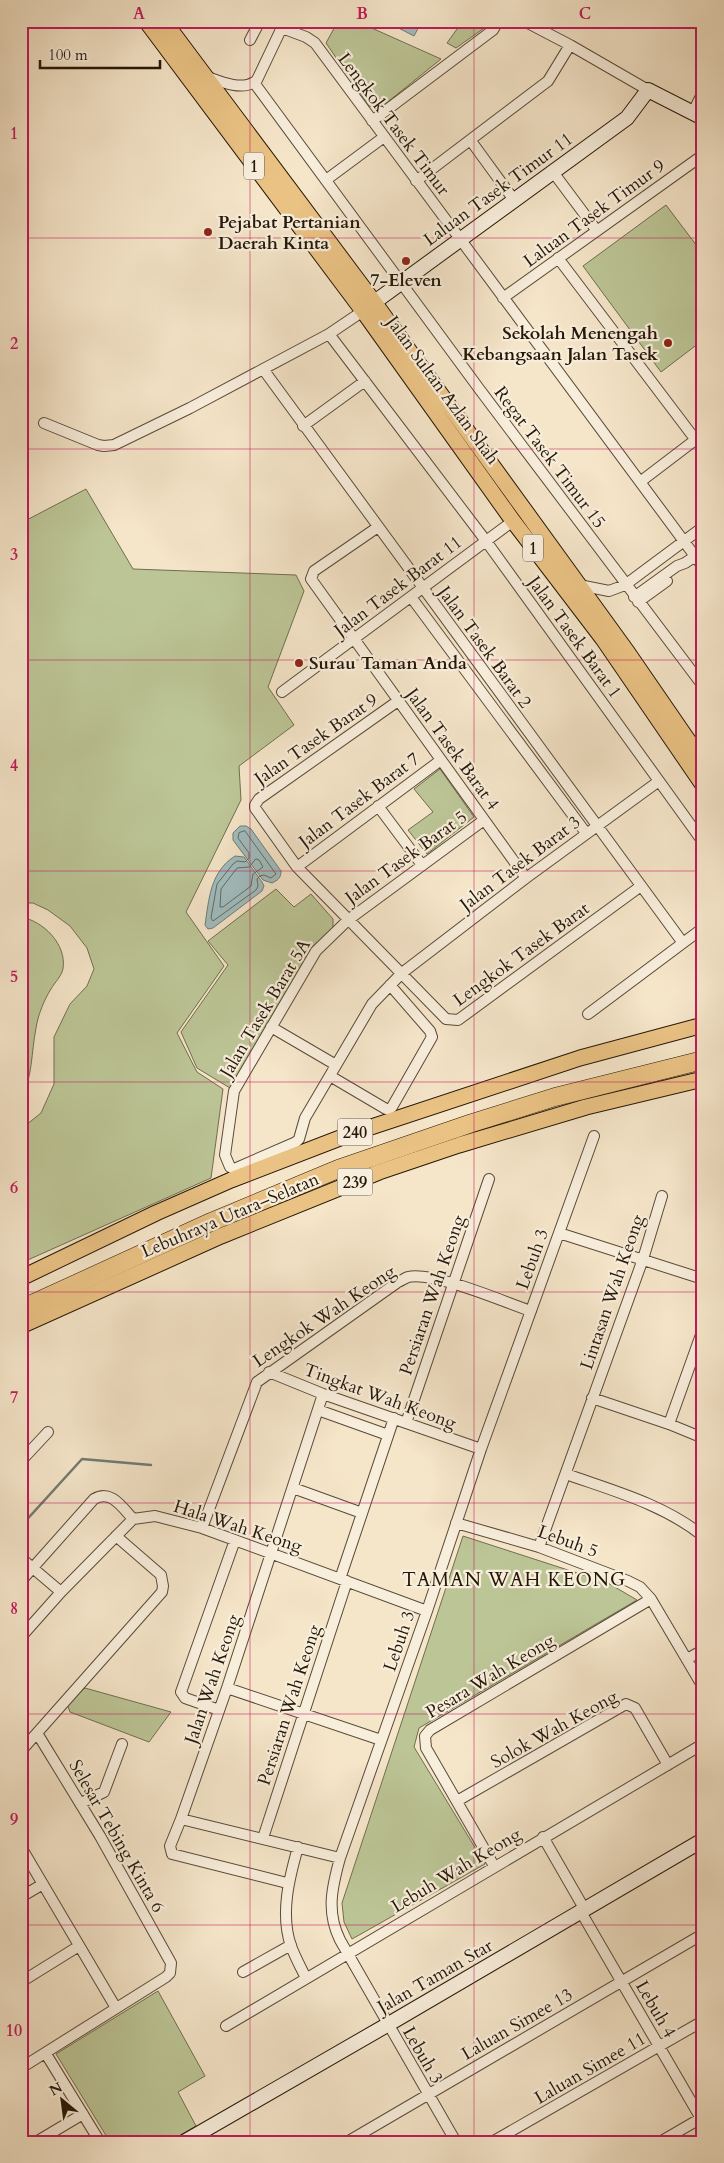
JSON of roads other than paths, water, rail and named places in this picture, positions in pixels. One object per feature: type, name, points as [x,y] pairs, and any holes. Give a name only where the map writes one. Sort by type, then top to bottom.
[{"type":"highway","name":"Lebuhraya Utara–Selatan","points":[[21,1296],[209,1210],[339,1157],[470,1111],[556,1085],[703,1048]]},
{"type":"highway","name":"Lebuhraya Utara–Selatan","points":[[21,1309],[211,1222],[338,1169],[546,1100],[703,1060]]},
{"type":"main road","name":"Jalan Sultan Azlan Shah","points":[[146,21],[369,306],[579,585],[703,762]]},
{"type":"main road","name":"Jalan Sultan Azlan Shah","points":[[164,21],[369,306],[513,521],[603,640],[703,786]]},
{"type":"main road","name":"240","points":[[21,1278],[156,1213],[223,1184],[353,1133],[580,1058],[703,1024]]},
{"type":"main road","name":"239","points":[[21,1326],[221,1236],[379,1172],[586,1106],[701,1079]]},
{"type":"street","points":[[250,40],[260,21]]},
{"type":"street","points":[[372,121],[493,30],[498,21]]},
{"type":"street","points":[[524,21],[570,44],[648,90],[698,115],[703,92]]},
{"type":"street","points":[[204,76],[238,85],[248,85],[254,82],[284,25]]},
{"type":"street","name":"Lengkok Tasek Timur","points":[[284,25],[315,43],[684,541],[699,554],[703,567]]},
{"type":"street","points":[[416,181],[548,81],[570,44]]},
{"type":"street","name":"Regat Tasek Timur 15","points":[[254,82],[636,600],[703,686]]},
{"type":"street","name":"Laluan Tasek Timur 11","points":[[369,306],[627,118],[648,90]]},
{"type":"street","points":[[326,180],[384,137]]},
{"type":"street","points":[[471,141],[514,200]]},
{"type":"street","name":"Laluan Tasek Timur 9","points":[[503,298],[703,155]]},
{"type":"street","points":[[553,172],[597,231]]},
{"type":"street","points":[[558,258],[699,436],[640,482]]},
{"type":"street","points":[[44,423],[98,445],[114,445],[190,408],[329,334],[369,306]]},
{"type":"street","name":"Jalan Tasek Barat 1","points":[[329,334],[486,541],[703,842]]},
{"type":"street","name":"Jalan Tasek Barat 2","points":[[263,369],[683,943]]},
{"type":"street","points":[[303,426],[364,381]]},
{"type":"street","name":"Jalan Tasek Barat 11","points":[[282,692],[513,521]]},
{"type":"street","name":"Jalan Tasek Barat 4","points":[[378,527],[314,571],[311,580],[526,878]]},
{"type":"street","points":[[579,585],[609,592],[625,585],[703,527]]},
{"type":"street","points":[[636,600],[682,571],[685,564],[699,554]]},
{"type":"street","points":[[411,596],[586,833]]},
{"type":"street","name":"Jalan Tasek Barat 9","points":[[254,804],[398,701]]},
{"type":"street","name":"Jalan Tasek Barat 7","points":[[297,867],[441,760]]},
{"type":"street","name":"Jalan Tasek Barat 3","points":[[272,1153],[299,1139],[305,1118],[372,1004],[402,973],[586,833],[659,781]]},
{"type":"street","name":"Lengkok Tasek Barat","points":[[254,804],[256,812],[297,867],[446,1019],[458,1020],[641,886]]},
{"type":"street","points":[[378,806],[422,865]]},
{"type":"street","name":"Jalan Tasek Barat 5","points":[[348,920],[484,820]]},
{"type":"street","name":"Jalan Tasek Barat 5A","points":[[272,1153],[234,1168],[230,1167],[225,1158],[234,1091],[317,949],[348,920]]},
{"type":"street","points":[[588,1014],[703,928]]},
{"type":"street","points":[[330,1076],[386,1108],[392,1107],[432,1037],[430,1032],[390,985]]},
{"type":"street","points":[[271,1027],[336,1065]]},
{"type":"street","name":"Lebuh 3","points":[[456,2142],[347,1954],[334,1928],[330,1899],[340,1858],[427,1611],[481,1449],[594,1136]]},
{"type":"street","name":"Persiaran Wah Keong","points":[[406,1423],[489,1179]]},
{"type":"street","name":"Lintasan Wah Keong","points":[[539,1547],[642,1259],[662,1196]]},
{"type":"street","points":[[559,1233],[703,1279]]},
{"type":"street","name":"Lengkok Wah Keong","points":[[202,1528],[255,1385],[269,1372],[402,1280],[418,1276],[453,1284],[531,1311]]},
{"type":"street","points":[[669,1424],[703,1329]]},
{"type":"street","name":"Tingkat Wah Keong","points":[[269,1372],[323,1394],[481,1449]]},
{"type":"street","name":"Jalan Wah Keong","points":[[287,1883],[172,1854],[170,1846],[219,1710],[323,1394]]},
{"type":"street","points":[[592,1398],[669,1424],[703,1438]]},
{"type":"street","name":"Tingkat Wah Keong","points":[[318,1410],[388,1435]]},
{"type":"street","name":"Persiaran Wah Keong","points":[[263,1838],[344,1580],[362,1513],[394,1418]]},
{"type":"street","points":[[21,1461],[48,1432]]},
{"type":"street","points":[[566,1474],[647,1502],[671,1514],[703,1536]]},
{"type":"street","points":[[293,1488],[362,1513]]},
{"type":"street","points":[[21,1581],[94,1499],[106,1495],[115,1500],[133,1519],[61,1592],[21,1637]]},
{"type":"street","name":"Hala Wah Keong","points":[[133,1519],[155,1516],[202,1528],[427,1611]]},
{"type":"street","name":"Lebuh 5","points":[[456,1523],[539,1547],[640,1587],[651,1599],[703,1687]]},
{"type":"street","points":[[21,1751],[162,1592],[161,1575],[116,1536]]},
{"type":"street","points":[[219,1710],[185,1698],[181,1692],[235,1540]]},
{"type":"street","points":[[21,1558],[61,1592]]},
{"type":"street","name":"Pesara Wah Keong","points":[[494,1866],[426,1748],[424,1740],[427,1732],[651,1599]]},
{"type":"street","points":[[687,1659],[703,1650]]},
{"type":"street","points":[[226,1688],[381,1740]]},
{"type":"street","name":"Solok Wah Keong","points":[[457,1801],[626,1704],[635,1708],[668,1765]]},
{"type":"street","name":"Selesar Tebing Kinta 6","points":[[37,1733],[81,1803],[172,1968],[166,1977],[116,2008]]},
{"type":"street","points":[[81,1803],[104,1792],[122,1744]]},
{"type":"street","name":"Lebuh Wah Keong","points":[[226,2026],[703,1744]]},
{"type":"street","points":[[181,1819],[340,1858]]},
{"type":"street","name":"Lebuh 4","points":[[543,1837],[622,1982],[702,2119]]},
{"type":"street","name":"Jalan Taman Star","points":[[193,2139],[703,1840]]},
{"type":"street","points":[[21,1847],[116,2008],[46,2054],[21,2068]]},
{"type":"street","points":[[298,1847],[287,1883],[287,1921],[291,1945],[306,1978]]},
{"type":"street","points":[[21,1897],[43,1884]]},
{"type":"street","name":"Laluan Simee 13","points":[[347,2142],[703,1934]]},
{"type":"street","points":[[243,1972],[291,1945]]},
{"type":"street","points":[[21,1982],[79,1946]]},
{"type":"street","name":"Laluan Simee 11","points":[[492,2142],[703,2021]]},
{"type":"street","points":[[46,2054],[100,2142]]},
{"type":"street","points":[[36,2142],[83,2114]]},
{"type":"street","points":[[660,2142],[702,2119]]},
{"type":"water","points":[[385,21],[422,21],[414,36]]},
{"type":"water","points":[[240,826],[246,826],[251,829],[281,871],[280,877],[276,881],[272,883],[263,880],[233,840],[233,833]]},
{"type":"water","points":[[235,856],[244,857],[264,886],[262,891],[213,928],[208,929],[205,925],[212,887],[220,870]]},
{"type":"waterway","points":[[21,1526],[82,1459],[151,1465]]},
{"type":"place","name":"Pejabat Pertanian Daerah Kinta","points":[[208,232]]},
{"type":"place","name":"7-Eleven","points":[[406,261]]},
{"type":"place","name":"Sekolah Menengah Kebangsaan Jalan Tasek","points":[[668,343]]},
{"type":"place","name":"Surau Taman Anda","points":[[299,663]]},
{"type":"district","name":"TAMAN WAH KEONG","points":[[514,1579]]}]
